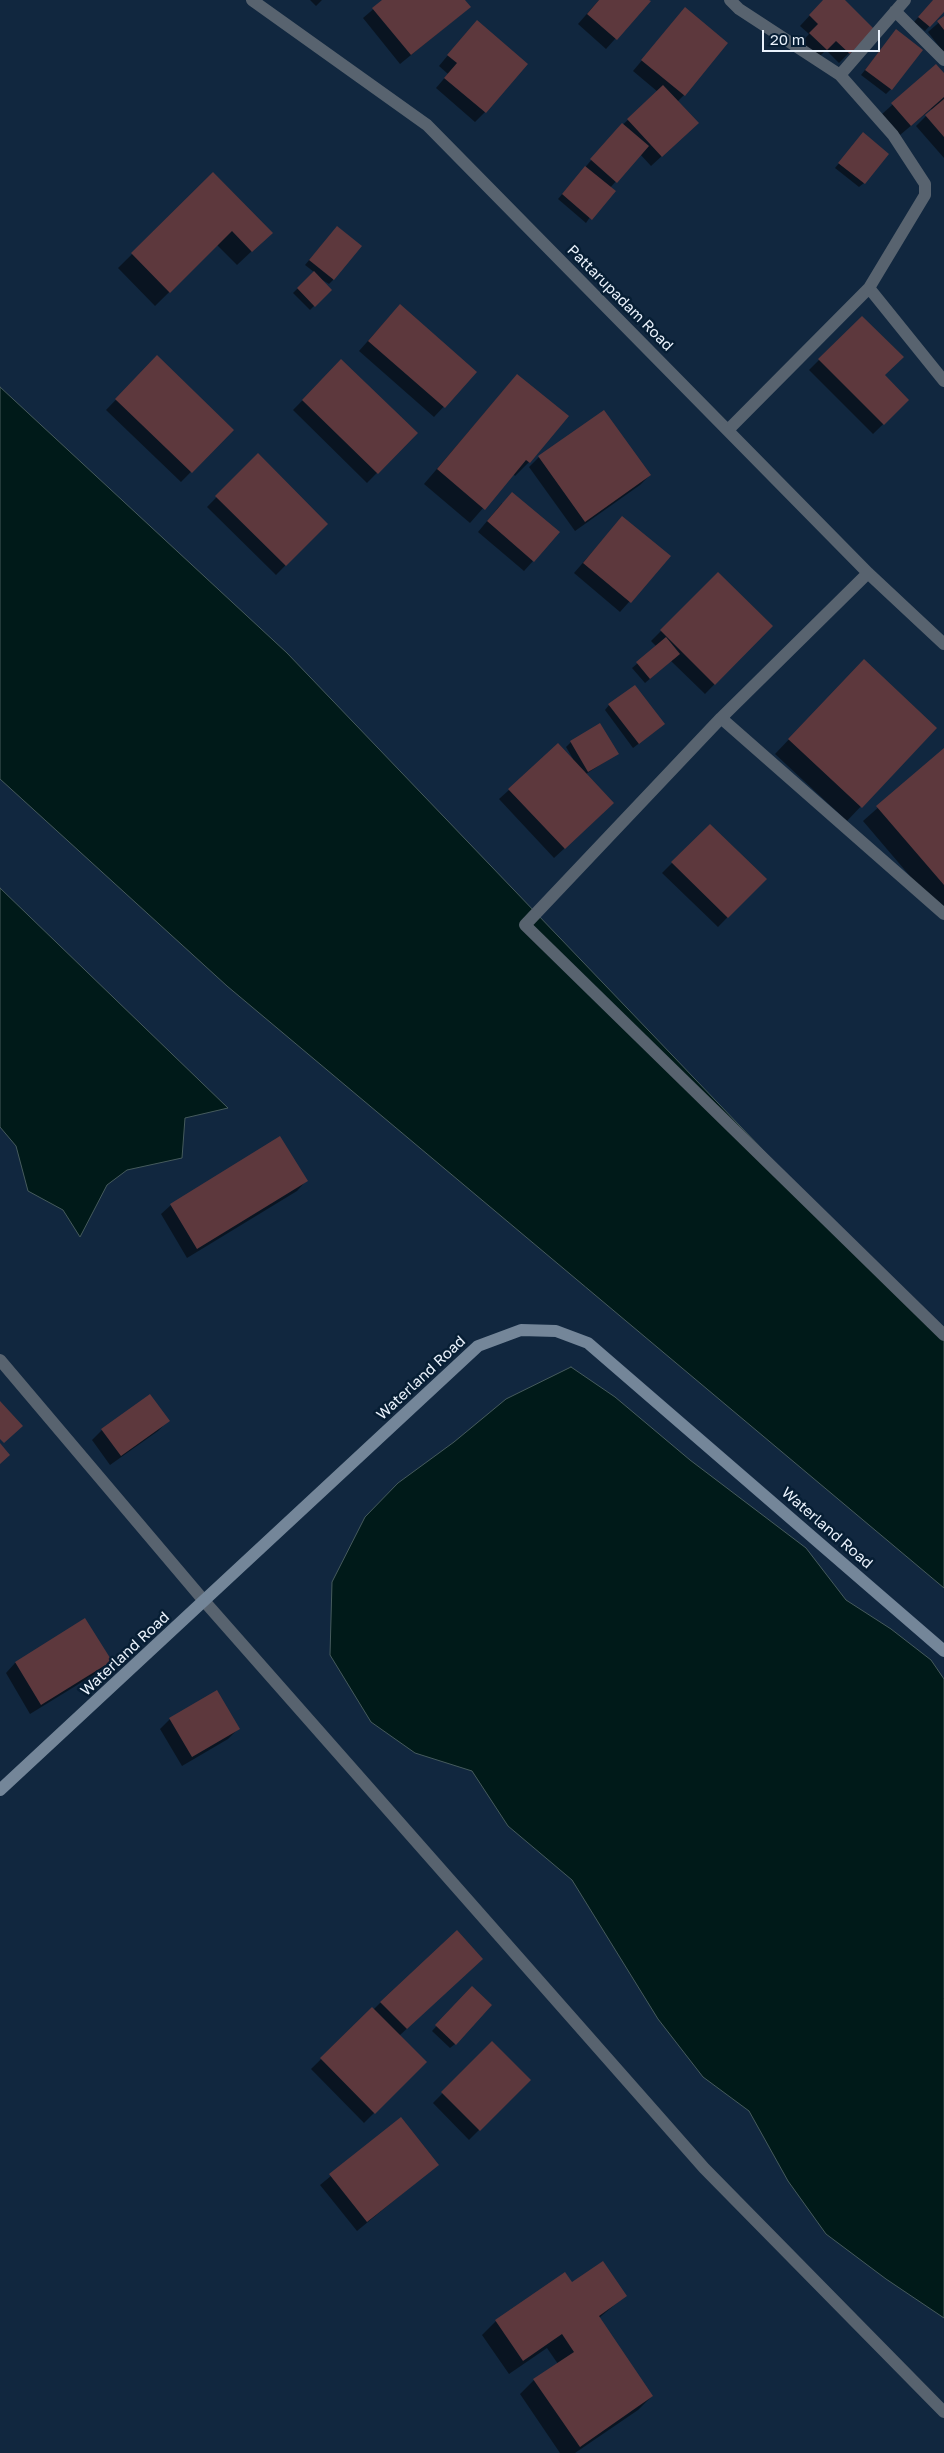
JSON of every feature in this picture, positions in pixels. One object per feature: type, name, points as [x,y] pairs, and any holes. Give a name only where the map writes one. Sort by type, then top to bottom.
[{"type":"main road","name":"Waterland Road","points":[[0,1790],[205,1602],[478,1346],[521,1330],[556,1331],[588,1343],[944,1651]]},
{"type":"street","name":"Pattarupadam Road","points":[[252,0],[427,125],[868,573],[944,644]]},
{"type":"street","points":[[728,430],[869,288],[925,195],[925,184],[893,134],[840,75],[739,9],[730,0]]},
{"type":"street","points":[[840,75],[905,0]]},
{"type":"street","points":[[895,11],[944,60]]},
{"type":"street","points":[[869,288],[944,381]]},
{"type":"street","points":[[868,573],[721,718],[525,924],[944,1335]]},
{"type":"street","points":[[721,718],[944,914]]},
{"type":"street","points":[[0,1360],[205,1602],[704,2168],[944,2412]]},
{"type":"shaded area","points":[[0,387],[287,653],[944,1339],[944,1588],[227,986],[0,779]]},
{"type":"shaded area","points":[[0,888],[228,1108],[185,1118],[182,1158],[127,1170],[107,1185],[80,1237],[63,1210],[28,1191],[16,1146],[0,1127]]},
{"type":"shaded area","points":[[571,1367],[615,1397],[690,1460],[806,1548],[846,1600],[891,1629],[931,1660],[944,1679],[944,2318],[886,2279],[826,2234],[788,2181],[749,2111],[703,2077],[658,2019],[572,1880],[508,1826],[472,1771],[415,1753],[371,1722],[330,1655],[332,1582],[365,1517],[398,1483],[454,1442],[506,1399]]},
{"type":"building","points":[[382,0],[465,0],[471,7],[411,55],[372,8]]},
{"type":"building","points":[[599,0],[651,1],[617,40],[587,14]]},
{"type":"building","points":[[823,0],[845,0],[874,29],[850,54],[836,41],[827,50],[809,33],[818,24],[809,15]]},
{"type":"building","points":[[933,0],[944,0],[944,12],[930,27],[918,17]]},
{"type":"building","points":[[685,7],[728,43],[685,96],[641,60]]},
{"type":"building","points":[[944,16],[944,30],[937,21]]},
{"type":"building","points":[[477,20],[528,64],[486,113],[444,78],[457,63],[447,55]]},
{"type":"building","points":[[896,29],[923,50],[892,90],[865,70]]},
{"type":"building","points":[[936,64],[944,73],[944,97],[911,126],[891,103]]},
{"type":"building","points":[[663,85],[699,123],[662,157],[627,119]]},
{"type":"building","points":[[944,99],[944,137],[925,115]]},
{"type":"building","points":[[622,123],[649,146],[617,183],[590,159]]},
{"type":"building","points":[[863,132],[889,154],[865,184],[838,163]]},
{"type":"building","points":[[585,166],[616,191],[592,220],[562,194]]},
{"type":"building","points":[[213,172],[273,233],[252,252],[232,231],[170,293],[131,253]]},
{"type":"building","points":[[337,226],[362,246],[334,280],[309,260]]},
{"type":"building","points":[[314,271],[332,290],[315,307],[297,288]]},
{"type":"building","points":[[400,304],[477,372],[445,408],[368,341]]},
{"type":"building","points":[[862,316],[904,357],[885,375],[909,400],[884,425],[818,359]]},
{"type":"building","points":[[157,355],[234,430],[192,473],[115,399]]},
{"type":"building","points":[[341,359],[418,433],[378,474],[302,400]]},
{"type":"building","points":[[517,374],[569,416],[530,463],[526,460],[485,510],[437,469]]},
{"type":"building","points":[[604,410],[651,475],[585,522],[538,456]]},
{"type":"building","points":[[258,453],[328,524],[286,566],[215,496]]},
{"type":"building","points":[[512,492],[560,532],[534,562],[487,521]]},
{"type":"building","points":[[622,516],[671,556],[631,603],[583,563]]},
{"type":"building","points":[[718,572],[773,626],[715,685],[660,630]]},
{"type":"building","points":[[666,637],[680,654],[650,679],[636,662]]},
{"type":"building","points":[[864,659],[937,728],[862,808],[788,739]]},
{"type":"building","points":[[635,685],[665,724],[639,744],[608,704]]},
{"type":"building","points":[[600,723],[619,754],[588,772],[570,741]]},
{"type":"building","points":[[558,743],[614,803],[565,849],[508,789]]},
{"type":"building","points":[[944,748],[944,885],[876,806]]},
{"type":"building","points":[[710,824],[767,879],[728,918],[671,862]]},
{"type":"building","points":[[280,1136],[308,1181],[197,1249],[170,1204]]},
{"type":"building","points":[[150,1394],[170,1421],[121,1456],[101,1429]]},
{"type":"building","points":[[0,1401],[23,1426],[4,1443],[0,1439]]},
{"type":"building","points":[[0,1443],[10,1455],[0,1464]]},
{"type":"building","points":[[85,1618],[112,1661],[41,1705],[15,1662]]},
{"type":"building","points":[[217,1690],[240,1729],[192,1757],[169,1718]]},
{"type":"building","points":[[457,1930],[483,1959],[407,2029],[380,2002]]},
{"type":"building","points":[[472,1986],[492,2005],[456,2045],[435,2025]]},
{"type":"building","points":[[372,2007],[427,2062],[375,2114],[320,2058]]},
{"type":"building","points":[[492,2041],[531,2080],[480,2131],[441,2092]]},
{"type":"building","points":[[401,2117],[439,2165],[367,2222],[329,2174]]},
{"type":"building","points":[[603,2261],[627,2296],[599,2316],[653,2396],[580,2447],[533,2379],[574,2352],[562,2334],[523,2361],[495,2320],[565,2272],[572,2282]]}]
